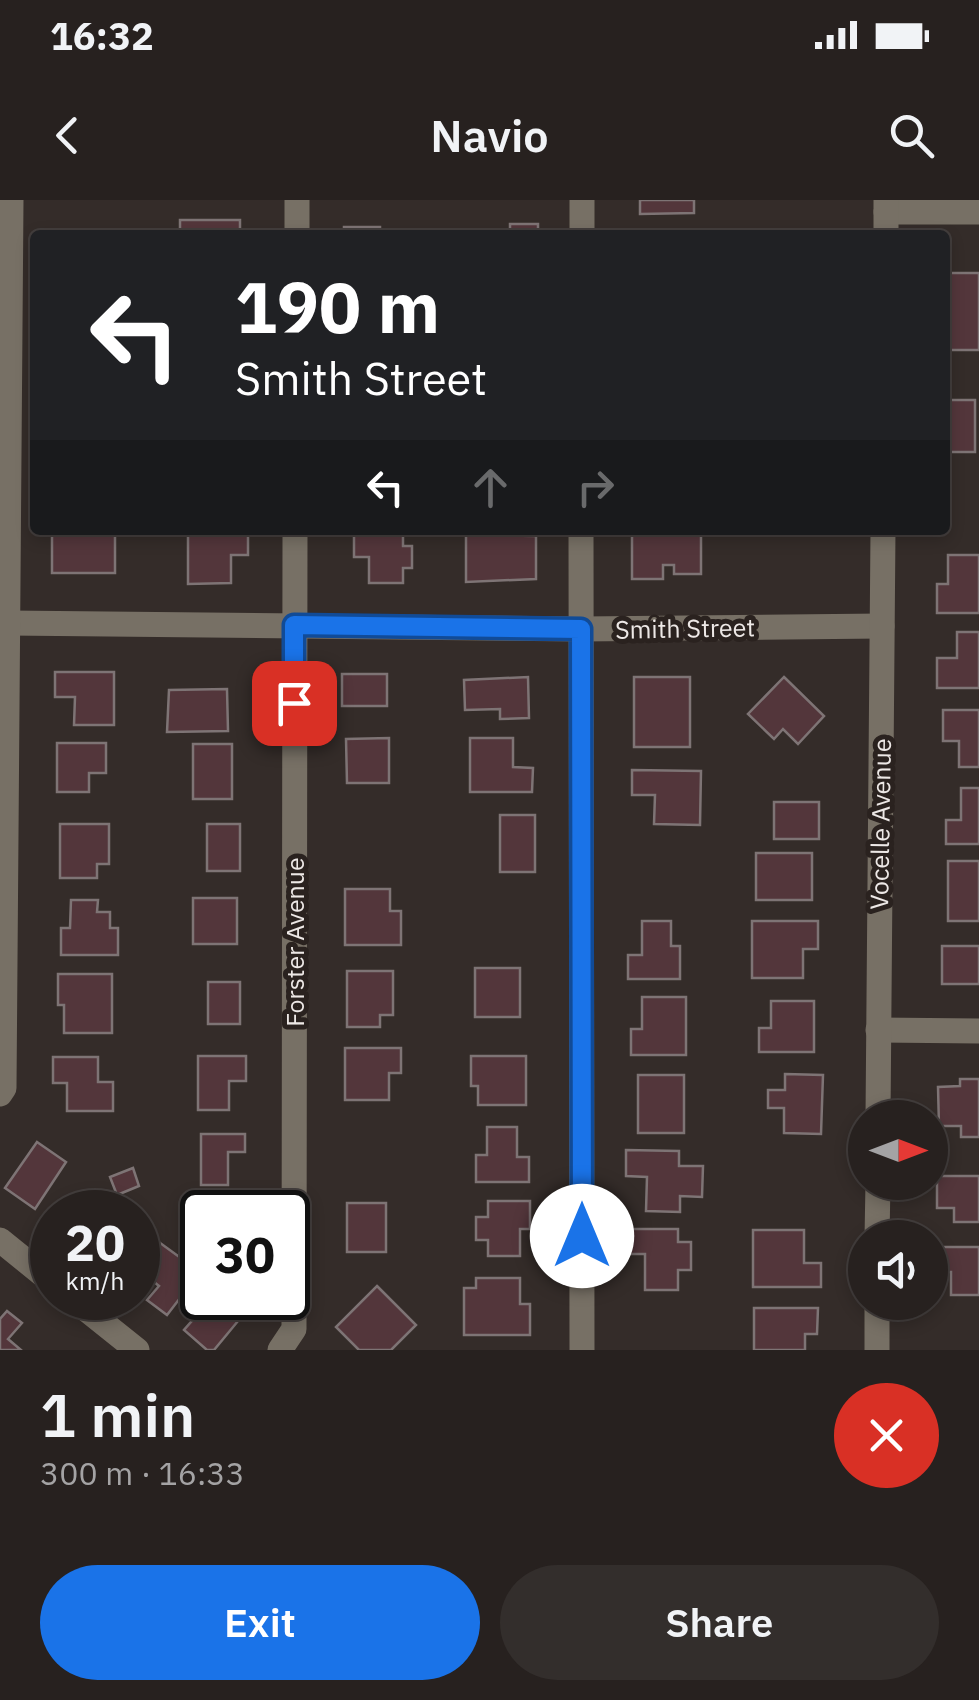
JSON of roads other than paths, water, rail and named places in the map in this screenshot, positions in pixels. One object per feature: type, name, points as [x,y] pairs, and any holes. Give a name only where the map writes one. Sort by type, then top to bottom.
[{"type":"street","points":[[0,1094],[4,1088],[10,200]]},
{"type":"street","points":[[297,230],[298,200]]},
{"type":"street","points":[[582,200],[582,230]]},
{"type":"street","points":[[886,216],[979,212]]},
{"type":"street","name":"Forster Avenue","points":[[280,1350],[294,1329],[295,535]]},
{"type":"street","points":[[581,535],[582,1350]]},
{"type":"street","name":"Vocelle Avenue","points":[[878,1100],[883,535]]},
{"type":"street","name":"Smith Street","points":[[8,624],[581,629],[882,626]]},
{"type":"street","points":[[878,1030],[979,1032]]},
{"type":"street","points":[[0,1240],[30,1264]]},
{"type":"street","points":[[100,1320],[137,1350]]},
{"type":"street","points":[[877,1320],[877,1350]]}]
